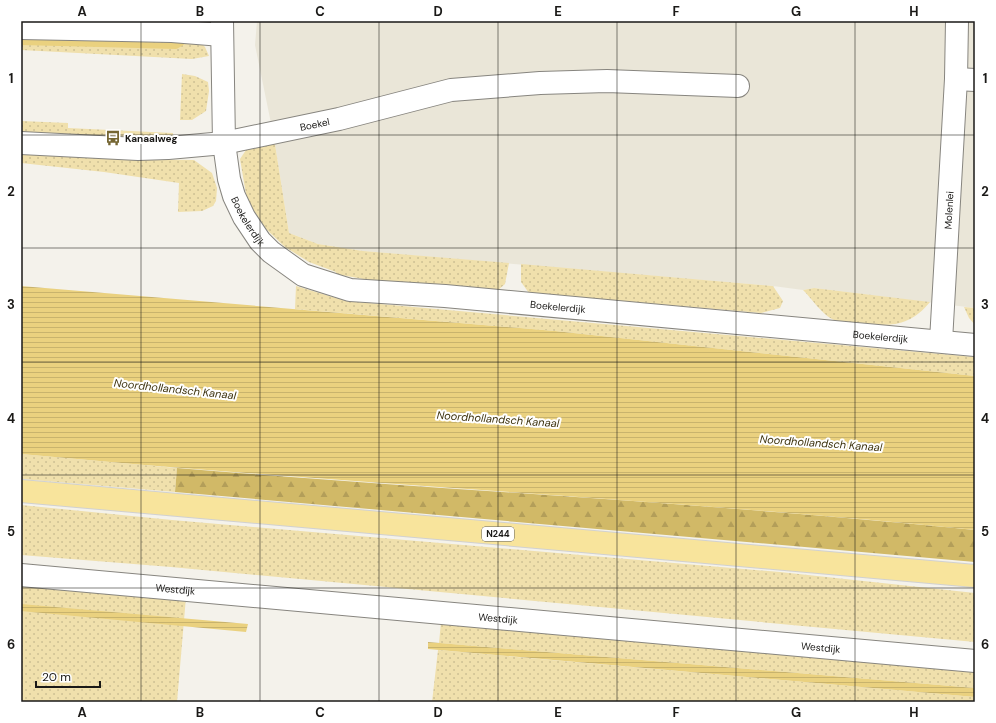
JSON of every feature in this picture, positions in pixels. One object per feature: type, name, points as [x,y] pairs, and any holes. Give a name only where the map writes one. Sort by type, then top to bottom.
[{"type":"main road","name":"N244","points":[[21,491],[975,576]]},
{"type":"street","name":"Molenlei","points":[[942,341],[965,80],[957,21]]},
{"type":"street","points":[[21,28],[172,31],[222,28],[224,143]]},
{"type":"street","name":"Boekel","points":[[21,143],[131,149],[168,148],[224,143],[339,119],[451,90],[540,83],[607,81],[738,86]]},
{"type":"street","name":"Boekelerdijk","points":[[224,143],[229,179],[234,196],[252,232],[271,252],[298,272],[331,285],[350,290],[445,296],[975,345]]},
{"type":"street","name":"Westdijk","points":[[21,575],[975,661]]},
{"type":"shaded area","points":[[257,21],[975,21],[975,308],[814,288],[803,290],[773,286],[363,251],[318,244],[289,233],[274,138],[255,45]]},
{"type":"shaded area","points":[[21,34],[201,43],[205,47],[209,56],[192,59],[21,50]]},
{"type":"shaded area","points":[[182,74],[195,76],[208,82],[209,91],[206,111],[192,120],[180,120]]},
{"type":"shaded area","points":[[21,121],[68,123],[68,128],[173,133],[173,136],[148,138],[21,133]]},
{"type":"shaded area","points":[[274,138],[289,233],[318,244],[363,251],[509,263],[505,284],[497,291],[374,281],[336,274],[336,272],[309,262],[285,247],[266,229],[247,200],[240,159],[246,150],[254,145]]},
{"type":"shaded area","points":[[21,153],[106,159],[194,160],[212,173],[217,188],[216,201],[213,206],[202,211],[178,212],[179,183],[104,172],[21,163]]},
{"type":"shaded area","points":[[521,264],[773,286],[783,301],[780,308],[761,313],[529,293],[521,282]]},
{"type":"shaded area","points":[[296,286],[346,301],[975,357],[975,376],[555,331],[295,309]]},
{"type":"shaded area","points":[[814,288],[930,302],[914,317],[896,324],[878,325],[841,322],[832,319],[824,313],[803,290]]},
{"type":"shaded area","points":[[964,307],[975,308],[975,325],[969,318]]},
{"type":"shaded area","points":[[21,454],[177,468],[175,492],[21,479]]},
{"type":"shaded area","points":[[21,505],[172,520],[780,572],[975,593],[975,642],[171,567],[21,555]]},
{"type":"shaded area","points":[[21,583],[186,597],[177,702],[21,702]]},
{"type":"shaded area","points":[[441,622],[975,669],[975,688],[439,643]]},
{"type":"shaded area","points":[[438,650],[975,697],[975,702],[432,702]]},
{"type":"green space","points":[[177,468],[676,504],[876,520],[975,530],[975,562],[175,492]]},
{"type":"water","name":"Noordhollandsch Kanaal","points":[[21,286],[555,331],[975,376],[975,530],[737,509],[140,465],[21,454]]},
{"type":"water","points":[[21,604],[248,624],[246,632],[21,611]]},
{"type":"water","points":[[428,642],[975,688],[975,697],[428,649]]},
{"type":"waterway","points":[[21,42],[176,46],[181,43]]},
{"type":"place","name":"Kanaalweg","points":[[113,138]]}]
